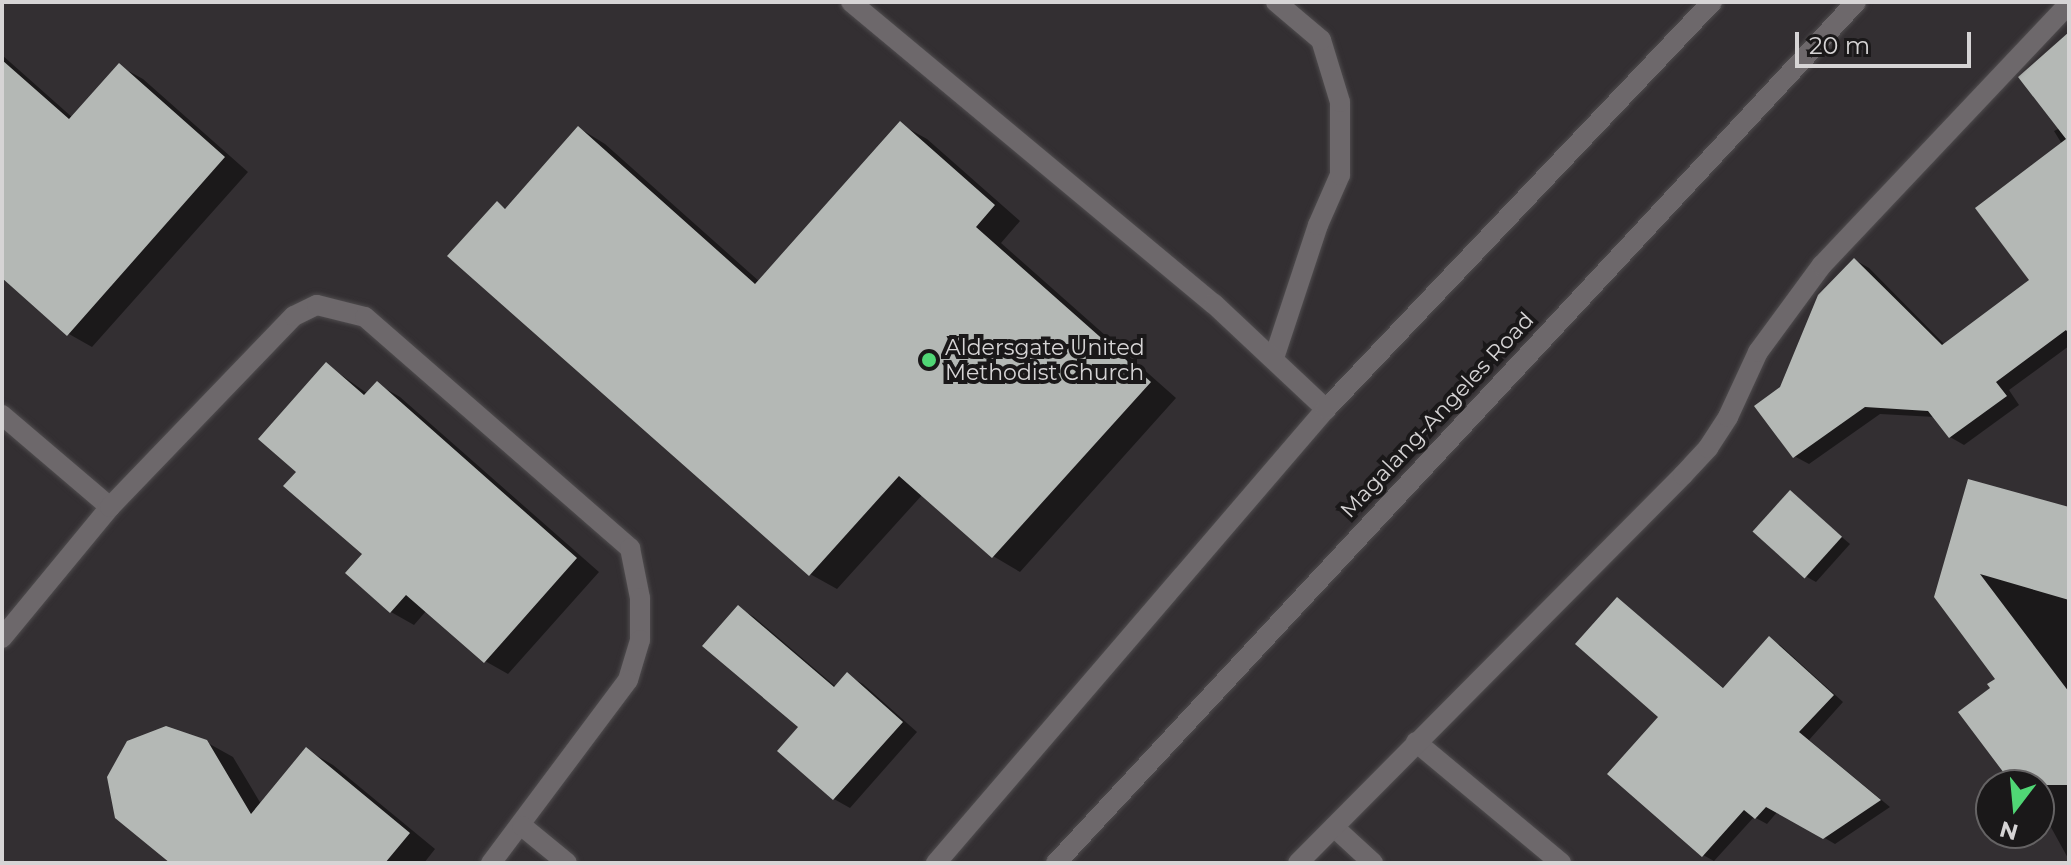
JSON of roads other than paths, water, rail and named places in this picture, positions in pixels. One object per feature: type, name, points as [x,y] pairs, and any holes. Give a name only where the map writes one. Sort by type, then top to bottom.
[{"type":"street","points":[[851,2],[1274,358],[1326,409]]},
{"type":"street","points":[[1274,358],[1318,225],[1340,175],[1340,102],[1321,40],[1276,2]]},
{"type":"street","points":[[936,863],[1326,409],[1712,2]]},
{"type":"street","name":"Magalang-Angeles Road","points":[[1056,863],[1856,2]]},
{"type":"street","points":[[1298,863],[1708,448],[1728,417],[1758,352],[1822,265],[2069,4]]},
{"type":"street","points":[[2,638],[110,507],[294,316],[317,305],[365,317],[630,548],[640,598],[640,640],[628,680],[522,826],[491,863]]},
{"type":"street","points":[[2,415],[110,507]]},
{"type":"street","points":[[1416,742],[1561,863]]},
{"type":"street","points":[[522,826],[567,863]]},
{"type":"street","points":[[1334,827],[1373,863]]},
{"type":"place","name":"Aldersgate United Methodist Church","points":[[929,360]]}]
